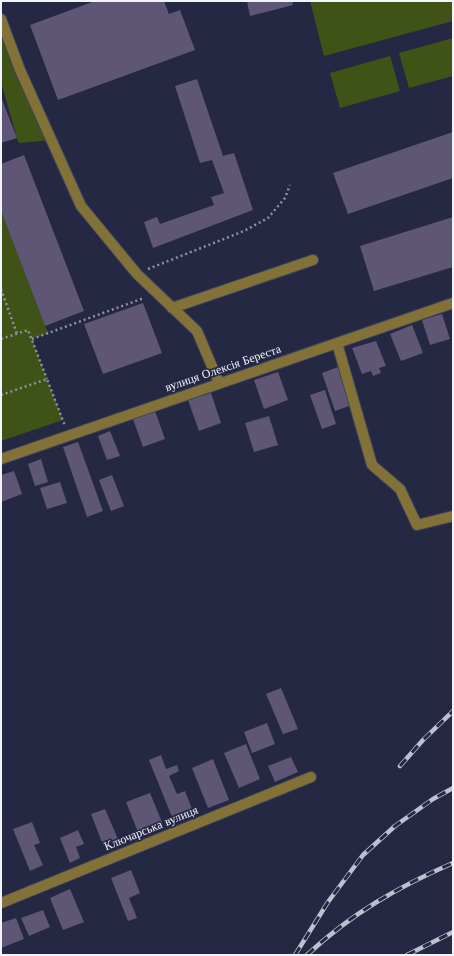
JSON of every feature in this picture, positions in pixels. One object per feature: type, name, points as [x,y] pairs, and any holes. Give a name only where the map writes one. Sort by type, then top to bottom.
[{"type":"street","points":[[1,19],[20,70],[81,206],[155,294],[197,331],[219,383]]},
{"type":"street","points":[[172,308],[313,260]]},
{"type":"street","name":"вулиця Олексія Береста","points":[[1,459],[453,302]]},
{"type":"street","points":[[337,343],[372,465],[400,489],[417,525],[453,516]]},
{"type":"street","name":"Ключарська вулиця","points":[[1,902],[311,777]]},
{"type":"path","points":[[137,274],[244,231],[268,218],[285,198],[290,185]]},
{"type":"path","points":[[1,289],[17,334]]},
{"type":"path","points":[[32,339],[155,294]]},
{"type":"path","points":[[1,301],[5,300]]},
{"type":"path","points":[[1,340],[28,330],[69,436]]},
{"type":"path","points":[[1,395],[47,379]]},
{"type":"green space","points":[[310,1],[452,1],[453,21],[324,56]]},
{"type":"green space","points":[[1,25],[52,140],[19,143],[1,82]]},
{"type":"green space","points":[[453,38],[453,76],[409,88],[399,53]]},
{"type":"green space","points":[[390,56],[400,91],[340,108],[330,73]]},
{"type":"green space","points":[[1,211],[49,333],[32,339],[63,420],[1,441]]},
{"type":"building","points":[[95,1],[164,1],[169,14],[180,10],[195,50],[58,100],[30,25]]},
{"type":"building","points":[[247,1],[292,1],[293,5],[250,16]]},
{"type":"building","points":[[197,79],[223,156],[234,153],[253,210],[153,248],[144,222],[157,217],[160,224],[214,205],[211,197],[224,193],[212,160],[200,163],[175,86]]},
{"type":"building","points":[[1,97],[17,138],[1,143]]},
{"type":"building","points":[[453,132],[453,178],[348,214],[333,173]]},
{"type":"building","points":[[24,155],[84,311],[45,326],[1,211],[1,164]]},
{"type":"building","points":[[453,217],[453,267],[374,291],[360,246]]},
{"type":"building","points":[[143,303],[162,353],[103,374],[84,324]]},
{"type":"building","points":[[442,314],[450,339],[430,345],[422,320]]},
{"type":"building","points":[[412,325],[423,353],[401,361],[390,334]]},
{"type":"building","points":[[376,341],[386,366],[379,368],[381,373],[373,376],[371,371],[362,374],[352,348]]},
{"type":"building","points":[[338,367],[352,405],[335,411],[322,373]]},
{"type":"building","points":[[278,372],[288,400],[264,409],[254,380]]},
{"type":"building","points":[[325,390],[336,424],[322,429],[310,395]]},
{"type":"building","points":[[211,393],[221,423],[199,431],[188,400]]},
{"type":"building","points":[[155,411],[165,439],[143,447],[133,419]]},
{"type":"building","points":[[269,416],[278,445],[254,452],[245,423]]},
{"type":"building","points":[[110,431],[120,456],[107,460],[98,436]]},
{"type":"building","points":[[78,442],[103,511],[87,517],[63,447]]},
{"type":"building","points":[[41,459],[48,482],[35,486],[28,464]]},
{"type":"building","points":[[14,471],[22,494],[1,502],[1,475]]},
{"type":"building","points":[[112,475],[124,506],[111,511],[99,480]]},
{"type":"building","points":[[60,482],[67,503],[47,509],[40,488]]},
{"type":"building","points":[[281,688],[298,729],[283,734],[266,694]]},
{"type":"building","points":[[267,723],[275,744],[252,753],[244,732]]},
{"type":"building","points":[[246,744],[260,779],[239,788],[224,753]]},
{"type":"building","points":[[161,755],[166,769],[177,765],[179,771],[169,776],[177,794],[185,791],[194,814],[174,822],[149,760]]},
{"type":"building","points":[[291,757],[298,772],[275,782],[268,766]]},
{"type":"building","points":[[213,759],[229,800],[208,808],[192,768]]},
{"type":"building","points":[[150,793],[164,827],[140,837],[126,802]]},
{"type":"building","points":[[105,809],[118,839],[103,845],[91,814]]},
{"type":"building","points":[[32,822],[40,843],[34,845],[43,865],[30,871],[13,829]]},
{"type":"building","points":[[78,830],[84,844],[76,847],[80,858],[70,863],[60,838]]},
{"type":"building","points":[[131,870],[140,893],[129,898],[137,918],[128,921],[111,878]]},
{"type":"building","points":[[70,889],[84,922],[63,930],[50,898]]},
{"type":"building","points":[[43,910],[50,927],[29,936],[21,918]]},
{"type":"building","points":[[16,918],[24,939],[1,948],[1,923]]},
{"type":"railway","points":[[400,766],[423,740],[453,711]]},
{"type":"railway","points":[[295,955],[328,902],[363,855],[395,826],[433,799],[453,788]]},
{"type":"railway","points":[[307,955],[341,926],[376,902],[453,863]]},
{"type":"railway","points":[[407,955],[453,932]]}]
